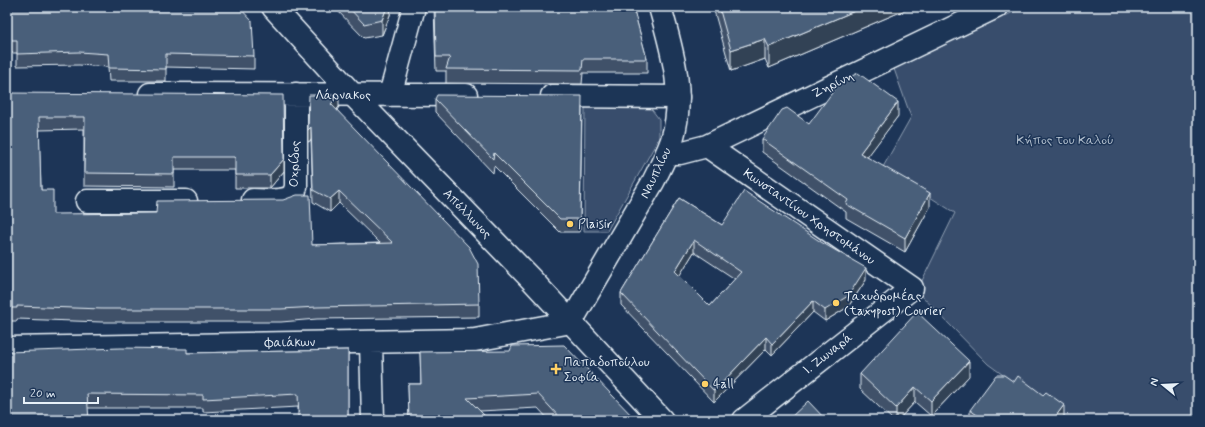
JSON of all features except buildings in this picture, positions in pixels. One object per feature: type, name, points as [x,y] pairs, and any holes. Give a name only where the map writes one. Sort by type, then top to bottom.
[{"type":"street","name":"Απόλλωνος","points":[[273,7],[353,94],[572,322],[662,420]]},
{"type":"street","points":[[390,95],[414,7]]},
{"type":"street","name":"Ναυπλίου","points":[[572,322],[654,182],[667,153],[675,127],[678,84],[674,56],[660,7]]},
{"type":"street","name":"Ζηρίνη","points":[[667,153],[680,153],[707,146],[996,7]]},
{"type":"street","name":"Λάρνακος","points":[[132,94],[353,94],[483,96]]},
{"type":"street","name":"Οχρίδος","points":[[236,200],[283,200],[289,198],[294,193],[296,187],[296,94]]},
{"type":"street","points":[[530,96],[678,97]]},
{"type":"street","name":"Κωνσταντίνου Χρηστομάνου","points":[[707,146],[912,288]]},
{"type":"street","points":[[87,201],[204,201]]},
{"type":"street","name":"Ι. Ζωναρά","points":[[744,420],[912,288]]},
{"type":"street","name":"Φαιάκων","points":[[7,348],[475,340],[572,322]]},
{"type":"street","points":[[371,342],[373,420]]},
{"type":"green space","name":"Κήπος του Καλού","points":[[1024,7],[1198,7],[1198,420],[1065,420],[988,364],[917,291],[955,213],[883,167],[911,117],[894,69]]},
{"type":"green space","points":[[585,103],[649,106],[659,119],[659,138],[607,231],[584,231]]},
{"type":"place","name":"Plaisir","points":[[570,224]]},
{"type":"place","name":"Ταχυδρομέας (taxypost) Courier","points":[[836,303]]},
{"type":"place","name":"Παπαδοπούλου Σοφία","points":[[556,369]]},
{"type":"place","name":"4all","points":[[705,384]]}]
